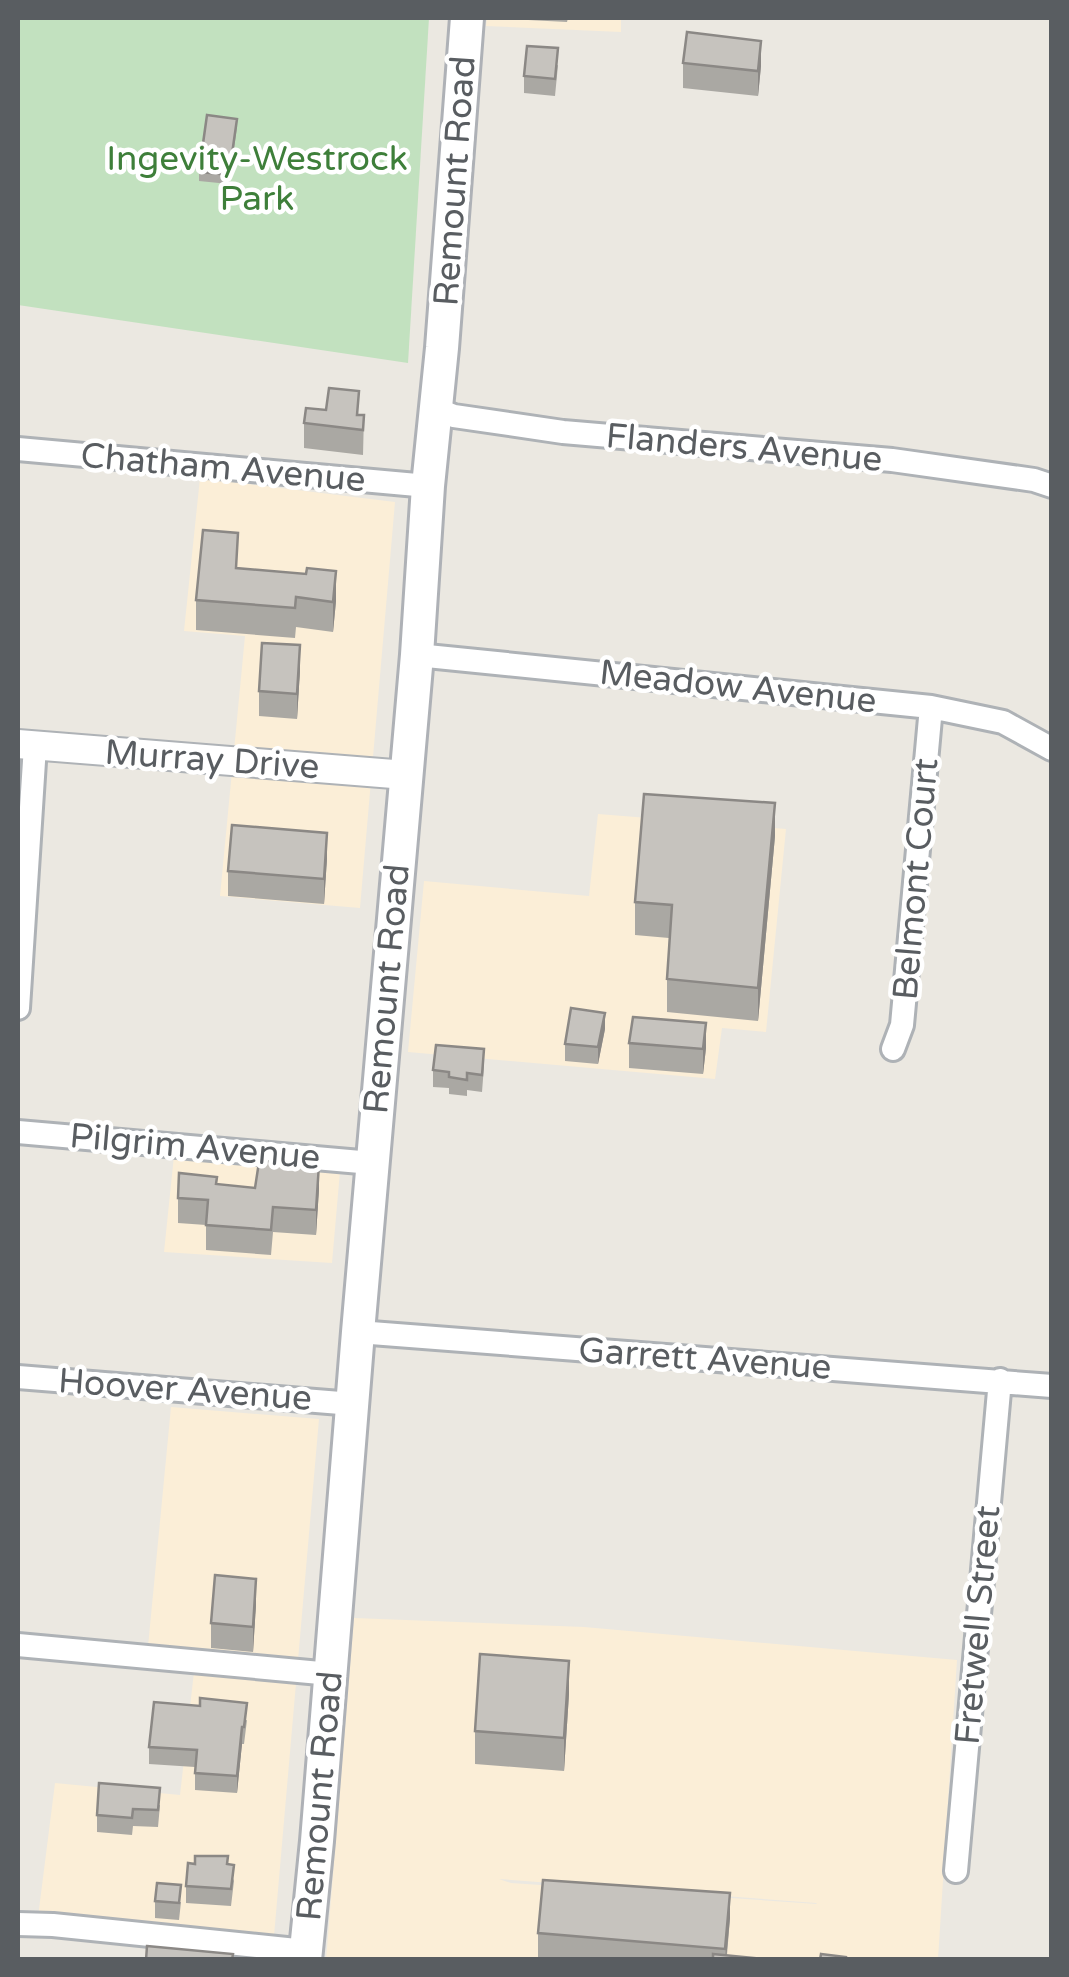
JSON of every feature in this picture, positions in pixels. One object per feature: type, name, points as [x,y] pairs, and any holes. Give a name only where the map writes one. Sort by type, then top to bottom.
[{"type":"main road","name":"Remount Road","points":[[306,1956],[467,18]]},
{"type":"street","name":"Flanders Avenue","points":[[436,408],[454,416],[563,432],[892,460],[1034,480],[1052,486]]},
{"type":"street","name":"Chatham Avenue","points":[[18,450],[428,486]]},
{"type":"street","name":"Meadow Avenue","points":[[416,655],[932,707],[1003,722],[1052,749]]},
{"type":"street","name":"Belmont Court","points":[[894,1049],[902,1024],[932,707]]},
{"type":"street","name":"Murray Drive","points":[[26,745],[406,775]]},
{"type":"street","points":[[18,1008],[26,745]]},
{"type":"street","name":"Pilgrim Avenue","points":[[18,1132],[372,1163]]},
{"type":"street","name":"Garrett Avenue","points":[[358,1332],[1052,1386]]},
{"type":"street","name":"Hoover Avenue","points":[[18,1378],[353,1404]]},
{"type":"street","name":"Fretwell Street","points":[[956,1871],[1000,1380]]},
{"type":"street","points":[[18,1645],[331,1674]]},
{"type":"street","points":[[18,1924],[306,1956]]},
{"type":"shaded area","points":[[487,18],[621,18],[621,32],[486,26]]},
{"type":"shaded area","points":[[200,478],[395,502],[360,908],[220,896],[245,636],[184,631]]},
{"type":"shaded area","points":[[598,814],[786,829],[766,1032],[722,1028],[715,1079],[408,1052],[424,881],[589,896]]},
{"type":"shaded area","points":[[175,1146],[341,1160],[332,1263],[164,1252]]},
{"type":"shaded area","points":[[171,1407],[319,1419],[272,1959],[145,1959],[147,1936],[37,1925],[55,1783],[180,1795],[195,1663],[147,1657]]},
{"type":"shaded area","points":[[354,1618],[584,1627],[957,1660],[938,1959],[326,1960]],"holes":[[[499,1879],[816,1903],[511,1883]]]},
{"type":"green space","name":"Ingevity-Westrock Park","points":[[18,18],[429,18],[408,363],[18,305]]},
{"type":"building","points":[[687,32],[761,41],[758,71],[683,63]]},
{"type":"building","points":[[527,46],[558,48],[555,79],[524,76]]},
{"type":"building","points":[[207,115],[237,119],[229,175],[199,172]]},
{"type":"building","points":[[329,388],[359,391],[357,415],[364,415],[363,430],[304,423],[306,408],[326,410]]},
{"type":"building","points":[[203,530],[238,533],[236,568],[306,574],[307,568],[336,571],[333,602],[296,597],[295,608],[196,600]]},
{"type":"building","points":[[262,643],[300,645],[297,694],[259,691]]},
{"type":"building","points":[[644,794],[775,803],[758,988],[667,979],[672,905],[635,902]]},
{"type":"building","points":[[232,825],[327,833],[324,879],[228,871]]},
{"type":"building","points":[[571,1008],[605,1013],[598,1047],[565,1044]]},
{"type":"building","points":[[633,1017],[706,1023],[703,1049],[629,1043]]},
{"type":"building","points":[[436,1045],[484,1049],[482,1075],[467,1073],[467,1080],[433,1070]]},
{"type":"building","points":[[259,1162],[319,1164],[316,1210],[273,1207],[271,1230],[206,1225],[208,1200],[178,1198],[179,1173],[217,1177],[216,1184],[255,1188]]},
{"type":"building","points":[[215,1575],[256,1579],[253,1627],[211,1623]]},
{"type":"building","points":[[480,1654],[569,1661],[564,1738],[475,1731]]},
{"type":"building","points":[[200,1698],[247,1703],[237,1776],[195,1773],[197,1750],[149,1747],[154,1702],[200,1706]]},
{"type":"building","points":[[99,1783],[160,1788],[158,1810],[133,1809],[132,1818],[97,1815]]},
{"type":"building","points":[[195,1856],[228,1856],[227,1864],[234,1865],[231,1889],[186,1886],[188,1863],[195,1864]]},
{"type":"building","points":[[543,1880],[730,1893],[725,1949],[538,1933]]},
{"type":"building","points":[[157,1883],[181,1885],[179,1903],[155,1901]]},
{"type":"building","points":[[147,1946],[233,1954],[232,1960],[146,1960]]},
{"type":"building","points":[[713,1954],[775,1960],[713,1960]]},
{"type":"building","points":[[821,1954],[846,1957],[846,1960],[820,1960]]}]
